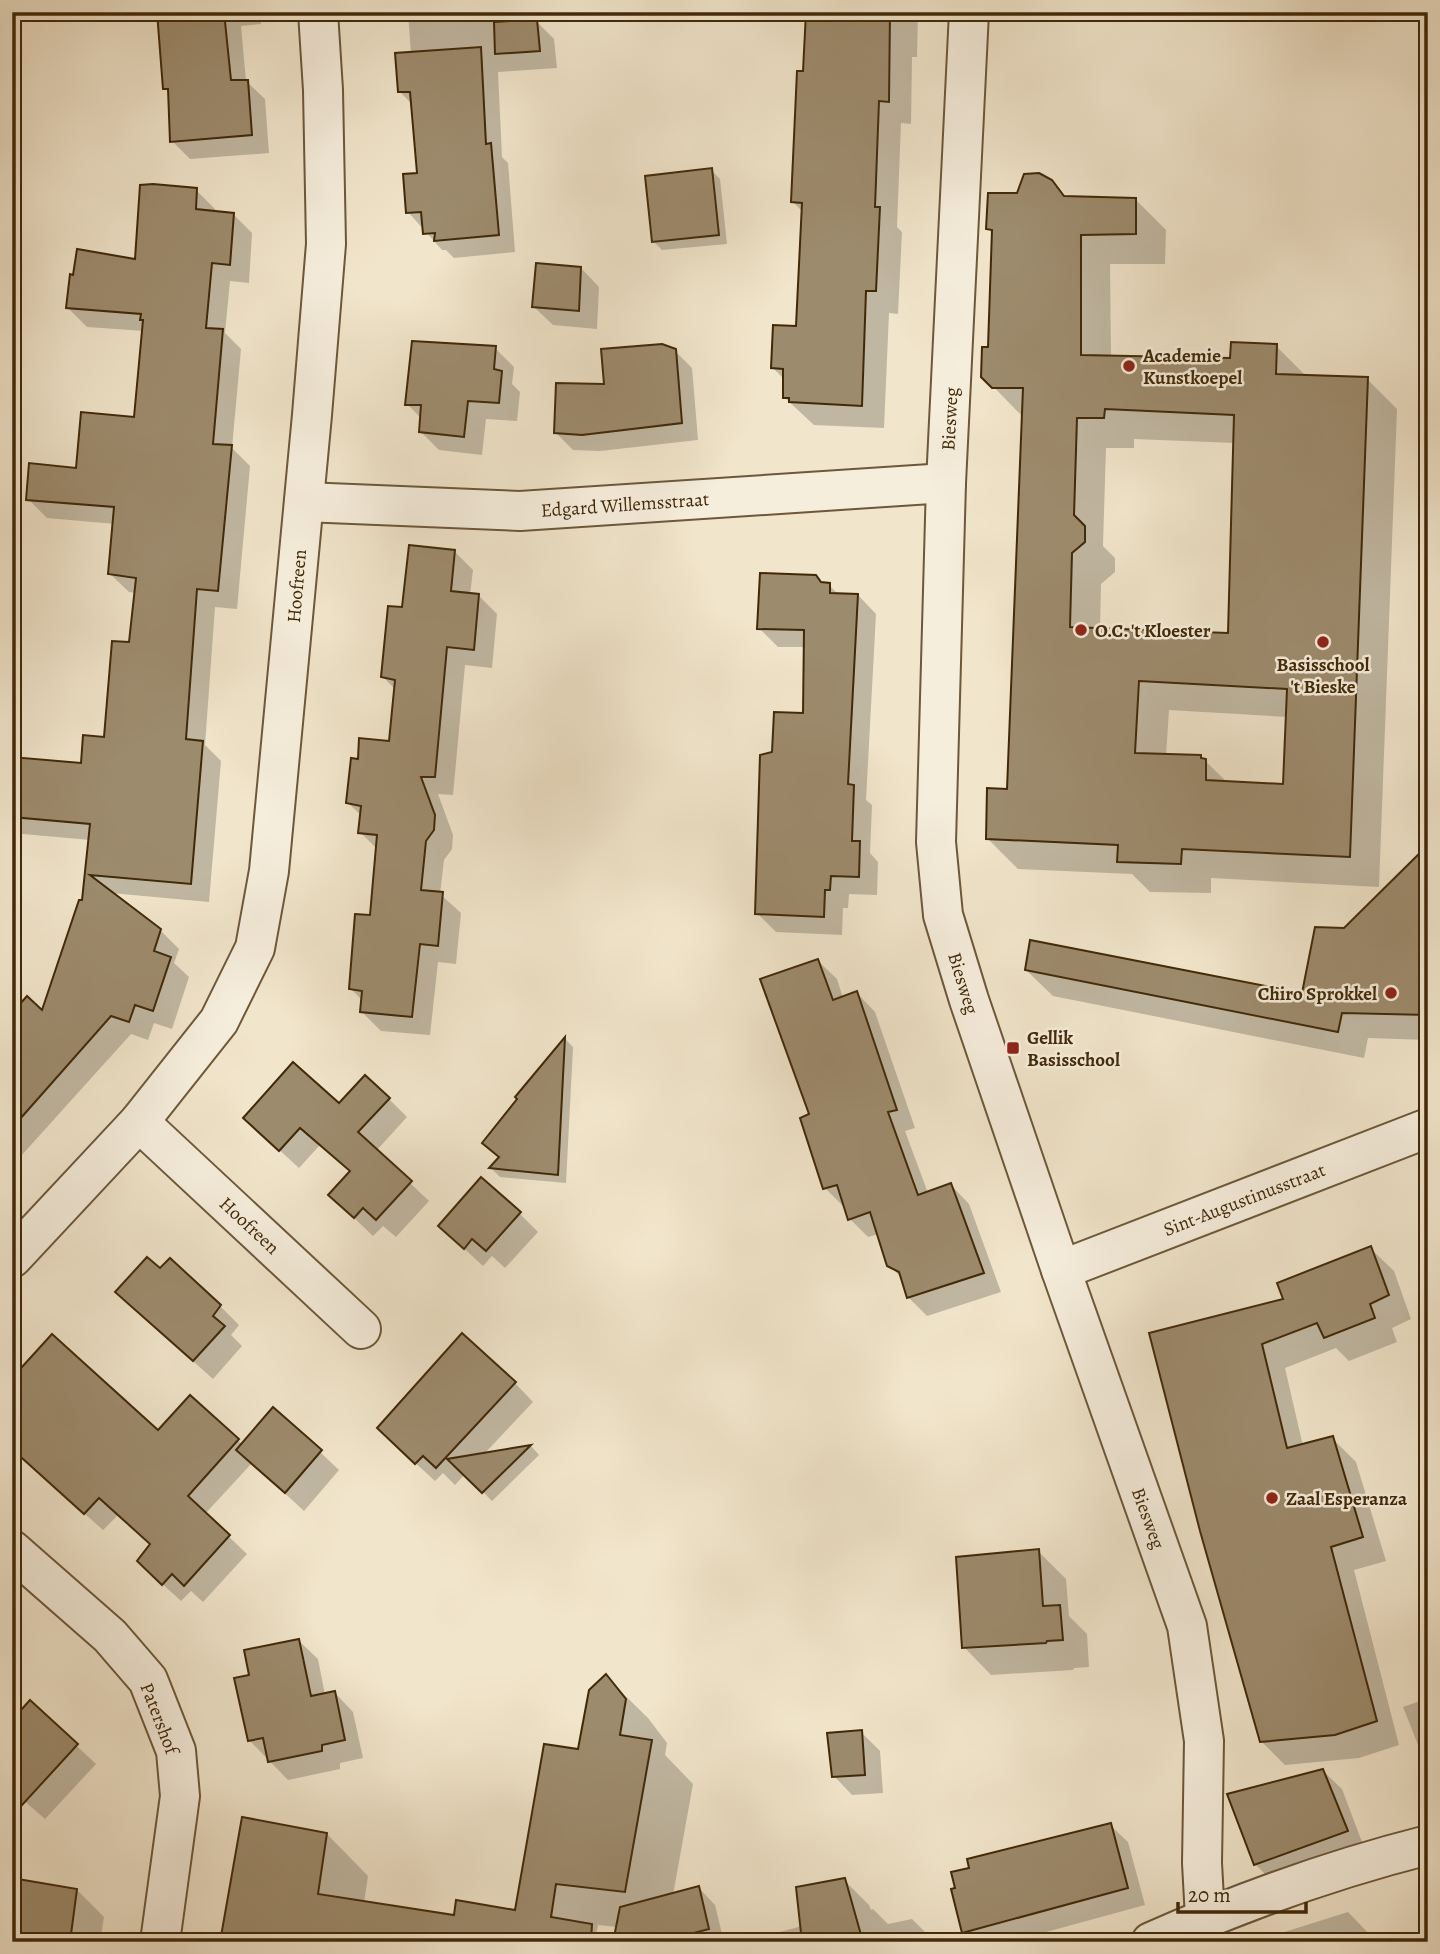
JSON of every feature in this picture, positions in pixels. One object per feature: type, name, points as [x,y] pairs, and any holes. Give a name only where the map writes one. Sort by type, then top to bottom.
[{"type":"street","name":"Hoofreen","points":[[12,1258],[139,1122],[219,1021],[255,948],[269,871],[326,244],[323,90],[318,12]]},
{"type":"street","name":"Biesweg","points":[[969,12],[946,483],[936,842],[943,915],[969,1000],[1061,1270],[1187,1626],[1204,1741],[1202,1863],[1205,1918]]},
{"type":"street","name":"Edgard Willemsstraat","points":[[304,502],[520,511],[946,483]]},
{"type":"street","name":"Hoofreen","points":[[139,1122],[361,1329]]},
{"type":"street","name":"Sint-Augustinusstraat","points":[[1061,1270],[1428,1128]]},
{"type":"street","name":"Patershof","points":[[12,1550],[110,1636],[148,1680],[176,1751],[180,1796],[160,1942]]},
{"type":"street","points":[[1151,1942],[1205,1918],[1360,1862],[1428,1846]]},
{"type":"building","points":[[157,12],[224,12],[231,80],[248,80],[252,135],[170,142],[168,89],[163,89]]},
{"type":"building","points":[[806,12],[890,12],[889,102],[879,101],[875,207],[880,207],[876,291],[866,291],[862,406],[789,402],[789,398],[783,398],[783,369],[771,368],[773,325],[796,326],[802,203],[791,202],[797,71],[803,71]]},
{"type":"building","points":[[537,19],[540,51],[495,54],[494,22]]},
{"type":"building","points":[[481,47],[486,144],[491,143],[499,235],[434,241],[435,233],[423,234],[421,212],[406,213],[403,174],[417,173],[410,92],[398,92],[395,53]]},
{"type":"building","points":[[712,168],[719,235],[652,242],[645,176]]},
{"type":"building","points":[[1039,173],[1052,180],[1064,196],[1136,198],[1136,234],[1081,235],[1081,355],[1230,358],[1231,342],[1277,344],[1276,374],[1368,377],[1350,857],[1182,849],[1181,864],[1117,862],[1118,845],[986,839],[987,788],[1007,789],[1023,388],[992,388],[981,377],[982,347],[988,347],[992,230],[986,229],[988,193],[1017,193],[1024,174]],"holes":[[[1105,409],[1234,415],[1228,633],[1070,627],[1072,553],[1085,542],[1085,526],[1074,515],[1077,418],[1104,418]],[[1139,681],[1287,689],[1283,784],[1206,780],[1206,759],[1201,758],[1201,755],[1135,753]]]},
{"type":"building","points":[[140,185],[197,188],[196,209],[234,213],[230,265],[212,263],[206,328],[223,329],[213,444],[232,445],[218,591],[197,589],[186,739],[203,741],[191,884],[90,875],[161,929],[154,951],[171,957],[153,1011],[135,1005],[129,1022],[111,1016],[12,1128],[12,1013],[27,996],[42,1010],[79,900],[82,900],[90,824],[12,817],[12,757],[81,763],[83,735],[104,737],[112,641],[129,642],[136,578],[108,574],[114,507],[26,500],[29,463],[76,468],[81,412],[134,417],[143,320],[140,320],[141,314],[66,308],[70,274],[73,275],[77,249],[135,259]]},
{"type":"building","points":[[536,263],[581,267],[579,311],[532,307]]},
{"type":"building","points":[[412,341],[496,346],[494,369],[502,371],[499,403],[468,401],[464,437],[419,432],[421,405],[405,405]]},
{"type":"building","points":[[662,344],[676,349],[682,423],[582,435],[554,433],[556,383],[604,384],[601,349]]},
{"type":"building","points":[[409,545],[455,550],[451,591],[479,594],[474,650],[447,647],[435,777],[421,777],[435,815],[434,830],[426,841],[421,890],[443,892],[438,946],[420,944],[412,1017],[360,1012],[362,991],[349,989],[355,914],[370,915],[377,835],[358,833],[361,806],[346,803],[351,758],[358,759],[359,738],[389,741],[395,680],[381,677],[388,606],[402,607]]},
{"type":"building","points":[[760,573],[816,575],[821,582],[830,583],[830,593],[858,594],[848,784],[854,785],[852,841],[860,841],[859,877],[831,876],[830,890],[825,890],[824,917],[755,914],[760,755],[772,752],[774,712],[803,713],[804,630],[757,629]]},
{"type":"building","points":[[1428,845],[1428,1015],[1342,1013],[1338,1032],[1025,970],[1030,940],[1302,993],[1315,927],[1344,928]]},
{"type":"building","points":[[818,959],[833,1000],[857,991],[897,1110],[888,1112],[918,1195],[951,1183],[984,1273],[907,1298],[899,1272],[887,1266],[870,1212],[848,1220],[837,1185],[823,1189],[800,1118],[809,1114],[760,979]]},
{"type":"building","points":[[565,1037],[558,1175],[489,1168],[499,1157],[482,1143],[517,1099],[515,1097]]},
{"type":"building","points":[[293,1062],[339,1103],[365,1075],[390,1098],[358,1132],[412,1181],[376,1220],[363,1208],[354,1218],[328,1195],[350,1171],[300,1128],[279,1151],[243,1118]]},
{"type":"building","points":[[481,1177],[521,1212],[486,1251],[472,1239],[464,1249],[438,1226]]},
{"type":"building","points":[[1371,1246],[1389,1295],[1370,1304],[1375,1318],[1324,1338],[1317,1323],[1262,1344],[1287,1448],[1333,1436],[1363,1537],[1331,1547],[1377,1721],[1335,1735],[1260,1742],[1200,1531],[1149,1333],[1283,1299],[1277,1283]]},
{"type":"building","points":[[147,1257],[160,1268],[170,1258],[221,1305],[213,1316],[225,1326],[193,1361],[115,1292]]},
{"type":"building","points":[[462,1333],[516,1382],[436,1468],[423,1456],[415,1464],[377,1428]]},
{"type":"building","points":[[52,1334],[158,1430],[190,1395],[239,1439],[188,1496],[230,1535],[184,1586],[172,1574],[162,1585],[137,1561],[150,1544],[99,1498],[84,1514],[12,1449],[12,1378]]},
{"type":"building","points":[[273,1407],[322,1450],[285,1493],[236,1450]]},
{"type":"building","points":[[531,1445],[482,1493],[447,1459]]},
{"type":"building","points":[[1039,1549],[1043,1606],[1060,1605],[1063,1640],[962,1648],[956,1557]]},
{"type":"building","points":[[299,1639],[311,1696],[335,1691],[345,1740],[322,1745],[322,1751],[268,1762],[263,1738],[248,1741],[234,1678],[249,1675],[244,1650]]},
{"type":"building","points":[[606,1674],[626,1699],[620,1735],[652,1740],[625,1892],[556,1884],[551,1917],[592,1924],[591,1942],[220,1942],[242,1817],[327,1833],[318,1894],[454,1915],[456,1900],[515,1910],[544,1744],[578,1749],[589,1690]]},
{"type":"building","points":[[30,1700],[78,1744],[12,1816],[12,1720]]},
{"type":"building","points":[[862,1730],[865,1775],[832,1777],[827,1733]]},
{"type":"building","points":[[1323,1769],[1348,1831],[1254,1865],[1227,1794]]},
{"type":"building","points":[[1111,1823],[1128,1888],[962,1933],[951,1889],[955,1888],[951,1872],[969,1868],[967,1859]]},
{"type":"building","points":[[12,1878],[77,1889],[70,1942],[12,1942]]},
{"type":"building","points":[[845,1878],[863,1942],[802,1942],[796,1887]]},
{"type":"building","points":[[699,1886],[709,1929],[660,1942],[613,1942],[620,1907]]},
{"type":"place","name":"Academie Kunstkoepel","points":[[1129,366]]},
{"type":"place","name":"O.C. 't Kloester","points":[[1081,630]]},
{"type":"place","name":"Basisschool 't Bieske","points":[[1323,642]]},
{"type":"place","name":"Chiro Sprokkel","points":[[1391,993]]},
{"type":"place","name":"Gellik Basisschool","points":[[1013,1048]]},
{"type":"place","name":"Zaal Esperanza","points":[[1272,1498]]}]
